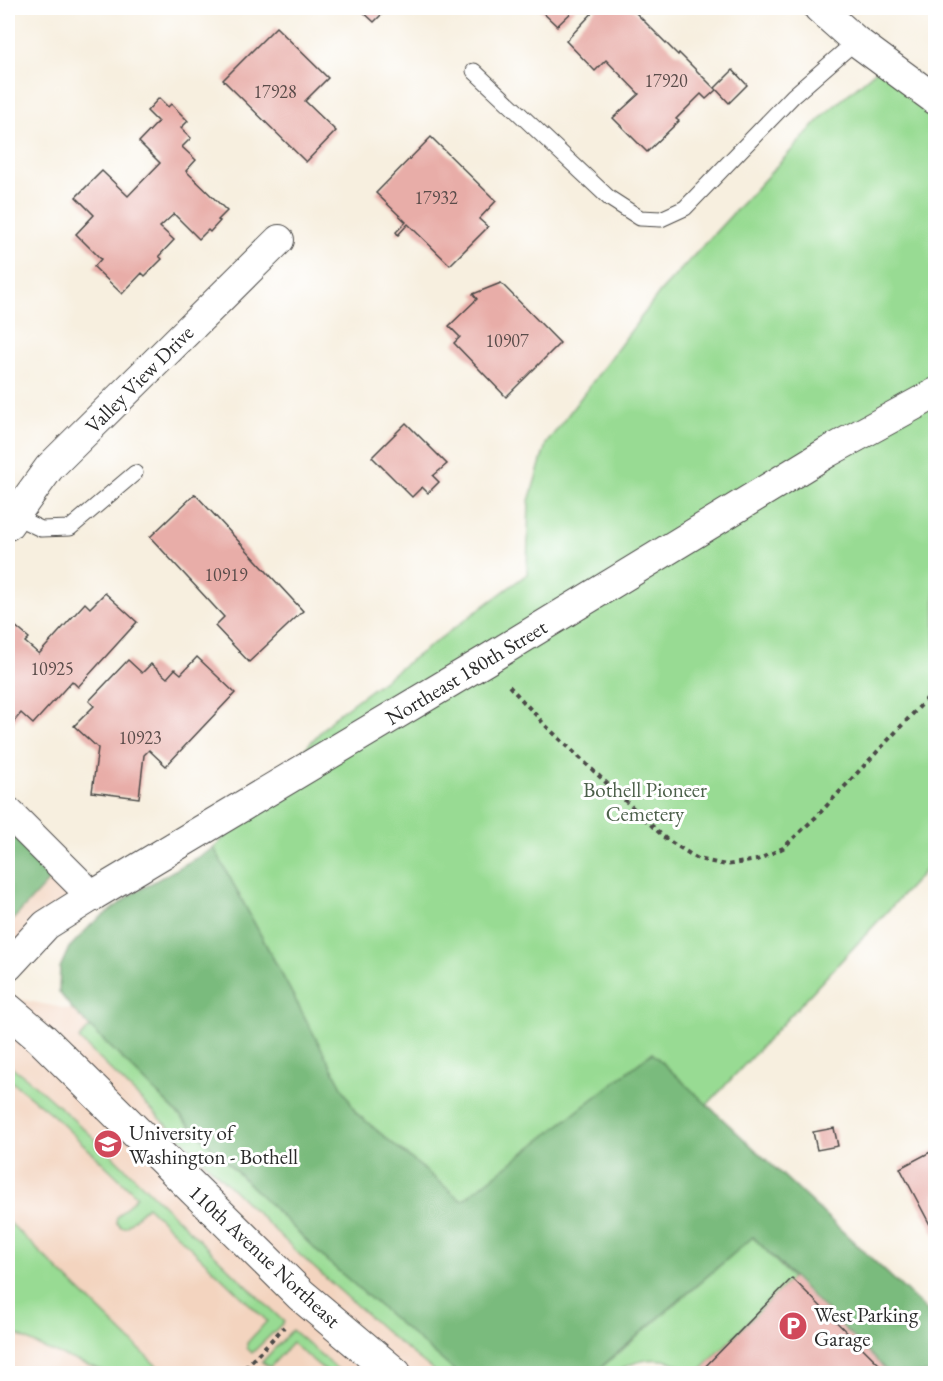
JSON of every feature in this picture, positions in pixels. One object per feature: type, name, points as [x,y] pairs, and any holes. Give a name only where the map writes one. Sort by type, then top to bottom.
[{"type":"street","points":[[819,8],[856,41],[936,100]]},
{"type":"street","name":"Valley View Drive","points":[[11,521],[49,468],[279,240]]},
{"type":"street","name":"Northeast 180th Street","points":[[8,966],[46,926],[92,896],[828,452],[936,393]]},
{"type":"street","points":[[8,812],[92,896]]},
{"type":"street","name":"110th Avenue Northeast","points":[[8,1010],[41,1038],[301,1295],[396,1374]]},
{"type":"lane","points":[[474,71],[609,198],[640,218],[661,219],[685,208],[793,96],[856,41]]},
{"type":"lane","points":[[11,521],[41,529],[70,528],[135,473]]},
{"type":"path","points":[[485,661],[546,726],[666,839],[698,859],[726,864],[757,860],[783,848],[816,817],[936,689]]},
{"type":"path","points":[[239,1374],[290,1322]]},
{"type":"shaded area","points":[[8,814],[92,896],[8,966]]},
{"type":"shaded area","name":"University of Washington - Bothell","points":[[8,997],[73,1010],[327,1261],[457,1373],[8,1373]]},
{"type":"green space","name":"Bothell Pioneer Cemetery","points":[[885,63],[935,100],[935,860],[707,1105],[652,1053],[462,1201],[356,1113],[214,848],[334,717],[527,574],[529,501],[546,444],[660,292],[826,113]]},
{"type":"green space","points":[[8,830],[53,876],[8,925]]},
{"type":"green space","points":[[214,848],[356,1113],[462,1201],[652,1053],[935,1318],[935,1373],[889,1373],[753,1237],[594,1373],[457,1373],[327,1261],[73,1010],[59,992],[60,968],[69,948],[92,924],[134,893]]},
{"type":"green space","points":[[90,1027],[327,1261],[457,1373],[437,1373],[394,1339],[301,1256],[79,1039]]},
{"type":"green space","points":[[8,1064],[93,1137],[284,1322],[252,1353],[247,1348],[247,1343],[267,1321],[147,1206],[126,1227],[121,1227],[116,1222],[117,1217],[137,1196],[54,1116],[11,1081],[8,1086]]},
{"type":"green space","points":[[8,1221],[164,1373],[109,1373],[45,1349],[8,1330]]},
{"type":"green space","points":[[753,1237],[792,1278],[698,1373],[688,1371],[665,1360],[651,1360],[629,1365],[617,1373],[594,1374]]},
{"type":"green space","points":[[292,1330],[342,1373],[328,1373],[292,1343],[270,1367],[262,1362]]},
{"type":"building","points":[[359,8],[388,8],[374,22]]},
{"type":"building","points":[[538,8],[576,8],[557,26]]},
{"type":"building","points":[[597,8],[631,8],[716,90],[706,99],[701,94],[676,119],[679,121],[647,152],[613,118],[639,94],[606,60],[595,71],[566,41]]},
{"type":"building","points":[[276,27],[328,78],[305,101],[336,131],[306,162],[223,80]]},
{"type":"building","points":[[733,70],[747,85],[729,103],[715,88]]},
{"type":"building","points":[[159,98],[168,107],[171,104],[188,121],[181,128],[191,138],[182,147],[196,160],[186,171],[227,211],[210,232],[208,230],[199,239],[174,214],[160,227],[174,240],[159,256],[162,259],[145,276],[142,273],[122,294],[94,267],[101,259],[76,234],[94,215],[76,197],[102,171],[128,196],[160,163],[139,142],[158,122],[147,111]]},
{"type":"building","points":[[431,137],[496,201],[479,219],[488,227],[450,265],[408,224],[398,235],[396,232],[406,222],[376,193]]},
{"type":"building","points":[[501,283],[560,343],[506,397],[454,343],[460,337],[449,326],[477,299],[473,294]]},
{"type":"building","points":[[406,423],[447,464],[433,476],[439,482],[428,493],[422,487],[412,497],[372,457]]},
{"type":"building","points":[[195,494],[303,611],[249,662],[215,626],[224,617],[150,537]]},
{"type":"building","points":[[105,593],[137,622],[78,687],[72,681],[33,724],[21,713],[8,729],[8,632],[14,625],[29,638],[25,642],[39,654],[85,603],[90,608]]},
{"type":"building","points":[[197,657],[235,693],[166,766],[149,750],[144,755],[139,798],[92,792],[98,748],[74,726],[94,706],[89,701],[128,660],[142,673],[151,664],[167,678],[175,669],[181,674]]},
{"type":"building","points":[[834,1128],[838,1146],[817,1150],[813,1132]]},
{"type":"building","points":[[936,1149],[936,1236],[900,1168]]},
{"type":"building","name":"West Parking Garage","points":[[792,1278],[889,1374],[698,1374]]},
{"type":"place","name":"University of Washington - Bothell","points":[[108,1144]]},
{"type":"place","name":"West Parking Garage","points":[[793,1326]]}]
